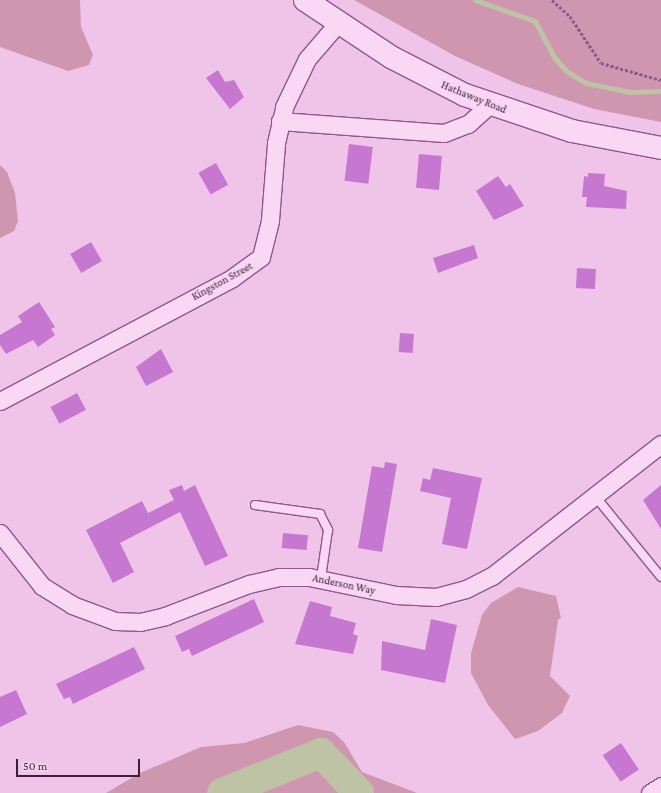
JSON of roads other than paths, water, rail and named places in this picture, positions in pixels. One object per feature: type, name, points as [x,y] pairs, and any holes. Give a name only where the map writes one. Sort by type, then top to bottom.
[{"type":"main road","name":"Hathaway Road","points":[[305,0],[338,23],[418,72],[489,105],[572,131],[661,148]]},
{"type":"street","name":"Kingston Street","points":[[0,401],[256,262],[264,250],[270,220],[280,121],[307,59],[338,23]]},
{"type":"street","points":[[280,121],[444,133],[468,124],[489,105]]},
{"type":"street","name":"Anderson Way","points":[[0,533],[29,573],[57,596],[101,617],[128,622],[177,612],[264,579],[321,578],[396,595],[423,598],[451,594],[492,576],[661,444]]},
{"type":"street","points":[[650,793],[661,786]]},
{"type":"lane","points":[[595,496],[661,577]]},
{"type":"lane","points":[[255,505],[320,514],[328,530],[321,578]]},
{"type":"waterway","points":[[475,0],[535,21],[554,57],[566,71],[586,83],[630,92],[661,91]]},
{"type":"waterway","points":[[222,793],[321,753],[359,793]]}]
